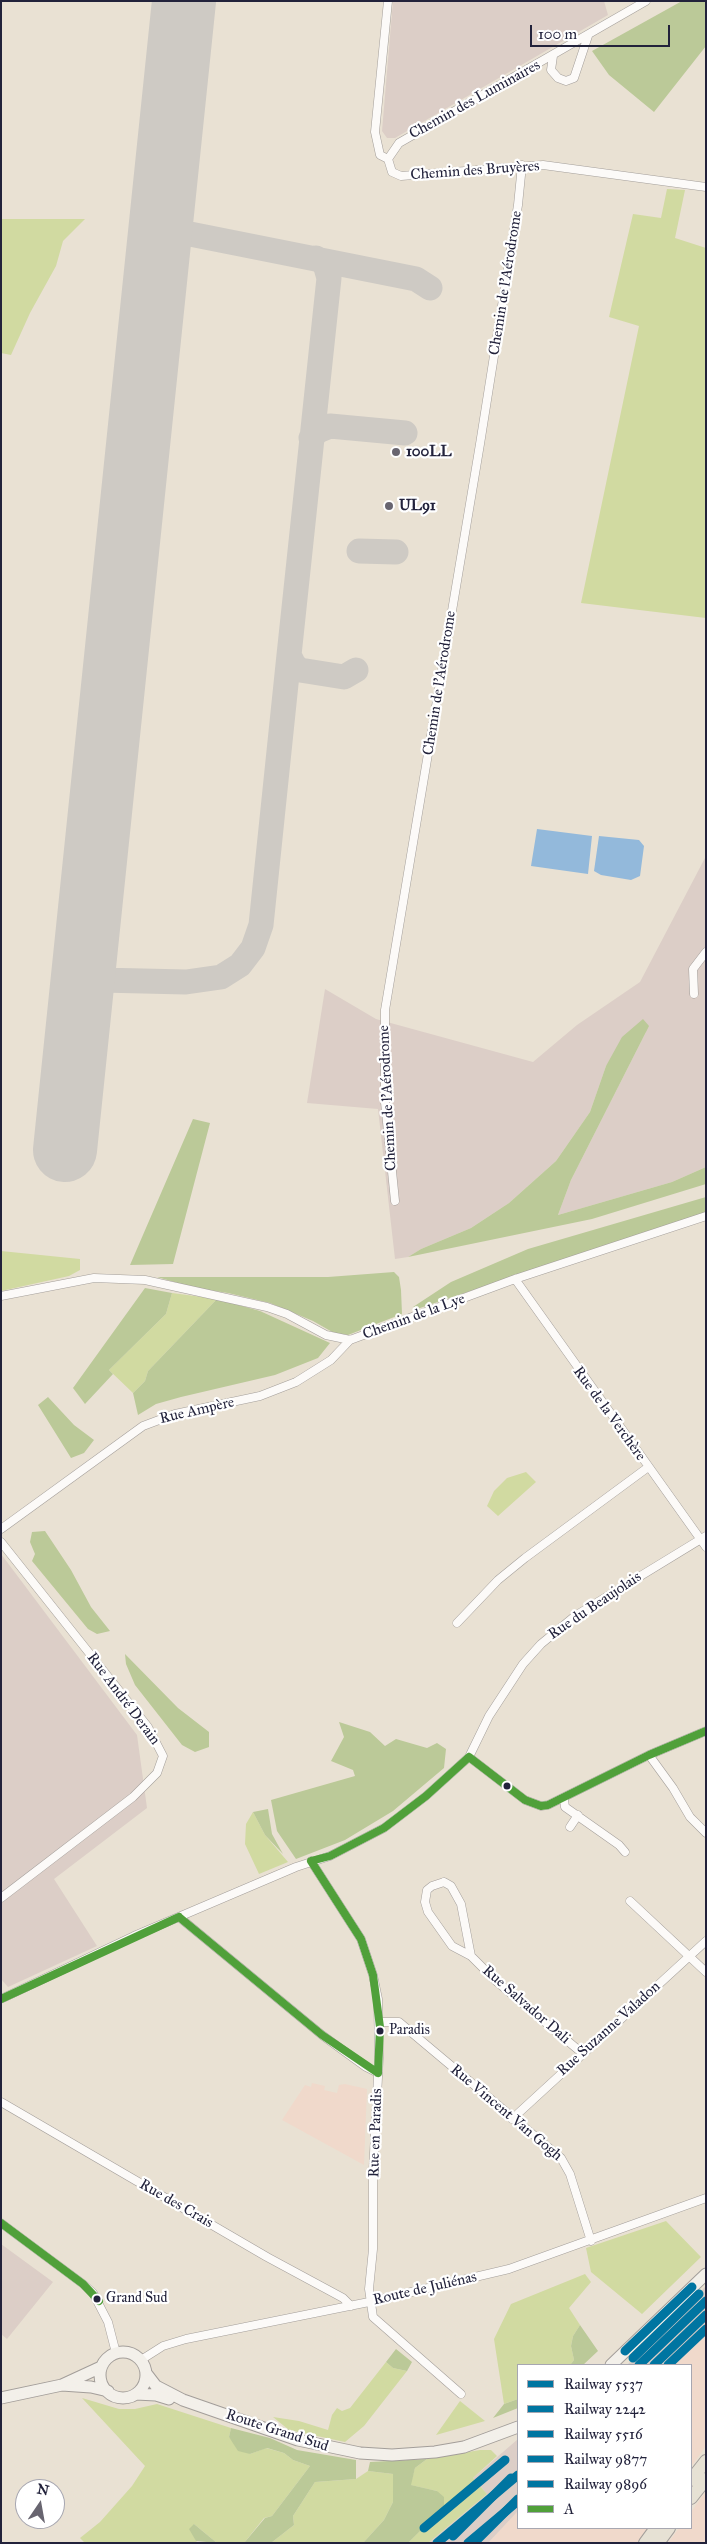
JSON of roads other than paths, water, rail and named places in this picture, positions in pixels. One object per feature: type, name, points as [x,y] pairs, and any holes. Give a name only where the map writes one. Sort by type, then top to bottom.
[{"type":"main road","points":[[612,2364],[706,2274]]},
{"type":"main road","points":[[1,2398],[62,2385],[101,2368],[110,2355],[116,2352],[128,2353],[141,2360],[146,2373],[144,2382],[136,2394],[120,2397],[91,2386],[62,2385]]},
{"type":"main road","points":[[101,2368],[102,2382],[108,2391]]},
{"type":"main road","name":"Route Grand Sud","points":[[146,2373],[156,2386],[183,2400],[298,2440],[360,2453],[392,2455],[435,2452],[464,2447],[517,2427]]},
{"type":"main road","name":"Route Grand Sud","points":[[136,2394],[183,2400]]},
{"type":"main road","points":[[692,2479],[706,2461]]},
{"type":"main road","points":[[692,2497],[706,2479]]},
{"type":"main road","points":[[645,2543],[655,2529]]},
{"type":"main road","points":[[658,2543],[668,2529]]},
{"type":"street","name":"Chemin des Bruyères","points":[[388,1],[375,132],[380,155],[388,159],[392,172],[401,176],[522,165],[568,168],[706,187]]},
{"type":"street","name":"Chemin des Luminaires","points":[[388,159],[399,143],[646,1]]},
{"type":"street","points":[[553,56],[551,70],[558,78],[566,81],[574,78],[588,36]]},
{"type":"street","name":"Chemin de l'Aérodrome","points":[[394,1201],[385,1102],[385,1010],[481,434],[518,205],[522,165]]},
{"type":"street","points":[[694,994],[693,969],[706,952]]},
{"type":"street","name":"Chemin de la Lye","points":[[1,1296],[94,1278],[145,1280],[267,1307],[313,1326],[326,1335],[350,1340],[515,1279],[706,1216]]},
{"type":"street","name":"Rue de la Verchère","points":[[515,1279],[647,1468],[703,1538],[706,1547]]},
{"type":"street","name":"Rue Ampère","points":[[1,1529],[143,1426],[175,1414],[260,1396],[287,1386],[331,1360],[350,1340]]},
{"type":"street","points":[[456,1622],[498,1580],[525,1558],[647,1468]]},
{"type":"street","name":"Rue du Beaujolais","points":[[1,1999],[179,1917],[311,1861],[330,1856],[384,1828],[426,1796],[469,1758],[490,1716],[523,1664],[541,1644],[582,1611],[703,1538]]},
{"type":"street","name":"Rue André Derain","points":[[1,1542],[148,1727],[159,1744],[163,1756],[157,1773],[133,1797],[1,1898]]},
{"type":"street","points":[[469,1758],[526,1800],[541,1806],[564,1800],[649,1756],[706,1731]]},
{"type":"street","points":[[649,1756],[673,1788],[690,1817],[706,1833]]},
{"type":"street","points":[[564,1800],[565,1807],[625,1852]]},
{"type":"street","points":[[570,1827],[578,1815]]},
{"type":"street","name":"Rue en Paradis","points":[[311,1861],[361,1940],[373,1975],[379,2022],[369,2302]]},
{"type":"street","name":"Rue Salvador Dali","points":[[471,1956],[461,1904],[456,1893],[451,1886],[444,1882],[432,1886],[425,1896],[428,1912],[452,1946],[471,1956],[496,1981],[582,2053]]},
{"type":"street","points":[[630,1901],[706,1972]]},
{"type":"street","points":[[179,1917],[322,2034],[366,2067],[378,2073]]},
{"type":"street","name":"Rue Suzanne Valadon","points":[[512,2119],[706,1941]]},
{"type":"street","name":"Rue Vincent Van Gogh","points":[[379,2022],[399,2022],[565,2164],[591,2241]]},
{"type":"street","name":"Rue des Crais","points":[[1,2102],[267,2257],[343,2298],[351,2306]]},
{"type":"street","name":"Route de Juliénas","points":[[141,2360],[163,2346],[177,2342],[351,2306],[509,2269],[706,2198]]},
{"type":"street","points":[[1,2223],[93,2293],[106,2316],[116,2352]]},
{"type":"street","points":[[369,2302],[373,2317],[379,2324],[461,2394]]},
{"type":"water","points":[[537,829],[592,836],[588,874],[531,866]]},
{"type":"water","points":[[599,836],[639,840],[644,846],[640,876],[631,880],[601,875],[594,871]]},
{"type":"rail line","name":"9896","points":[[625,2351],[692,2287]]},
{"type":"rail line","name":"5516","points":[[633,2358],[699,2294]]},
{"type":"rail line","name":"5537","points":[[640,2364],[706,2301]]},
{"type":"rail line","name":"2242","points":[[655,2364],[706,2315]]},
{"type":"rail line","name":"9877","points":[[669,2364],[706,2329]]},
{"type":"rail line","name":"9896","points":[[424,2528],[505,2460]]},
{"type":"rail line","name":"5537","points":[[437,2543],[517,2476]]},
{"type":"rail line","name":"5516","points":[[453,2536],[511,2478]]},
{"type":"rail line","name":"2242","points":[[474,2543],[517,2500]]},
{"type":"rail line","name":"9877","points":[[468,2543],[517,2502]]},
{"type":"place","name":"100LL","points":[[396,452]]},
{"type":"place","name":"UL91","points":[[389,506]]},
{"type":"place","name":"Paradis","points":[[380,2031]]},
{"type":"place","name":"Grand Sud","points":[[97,2299]]}]
